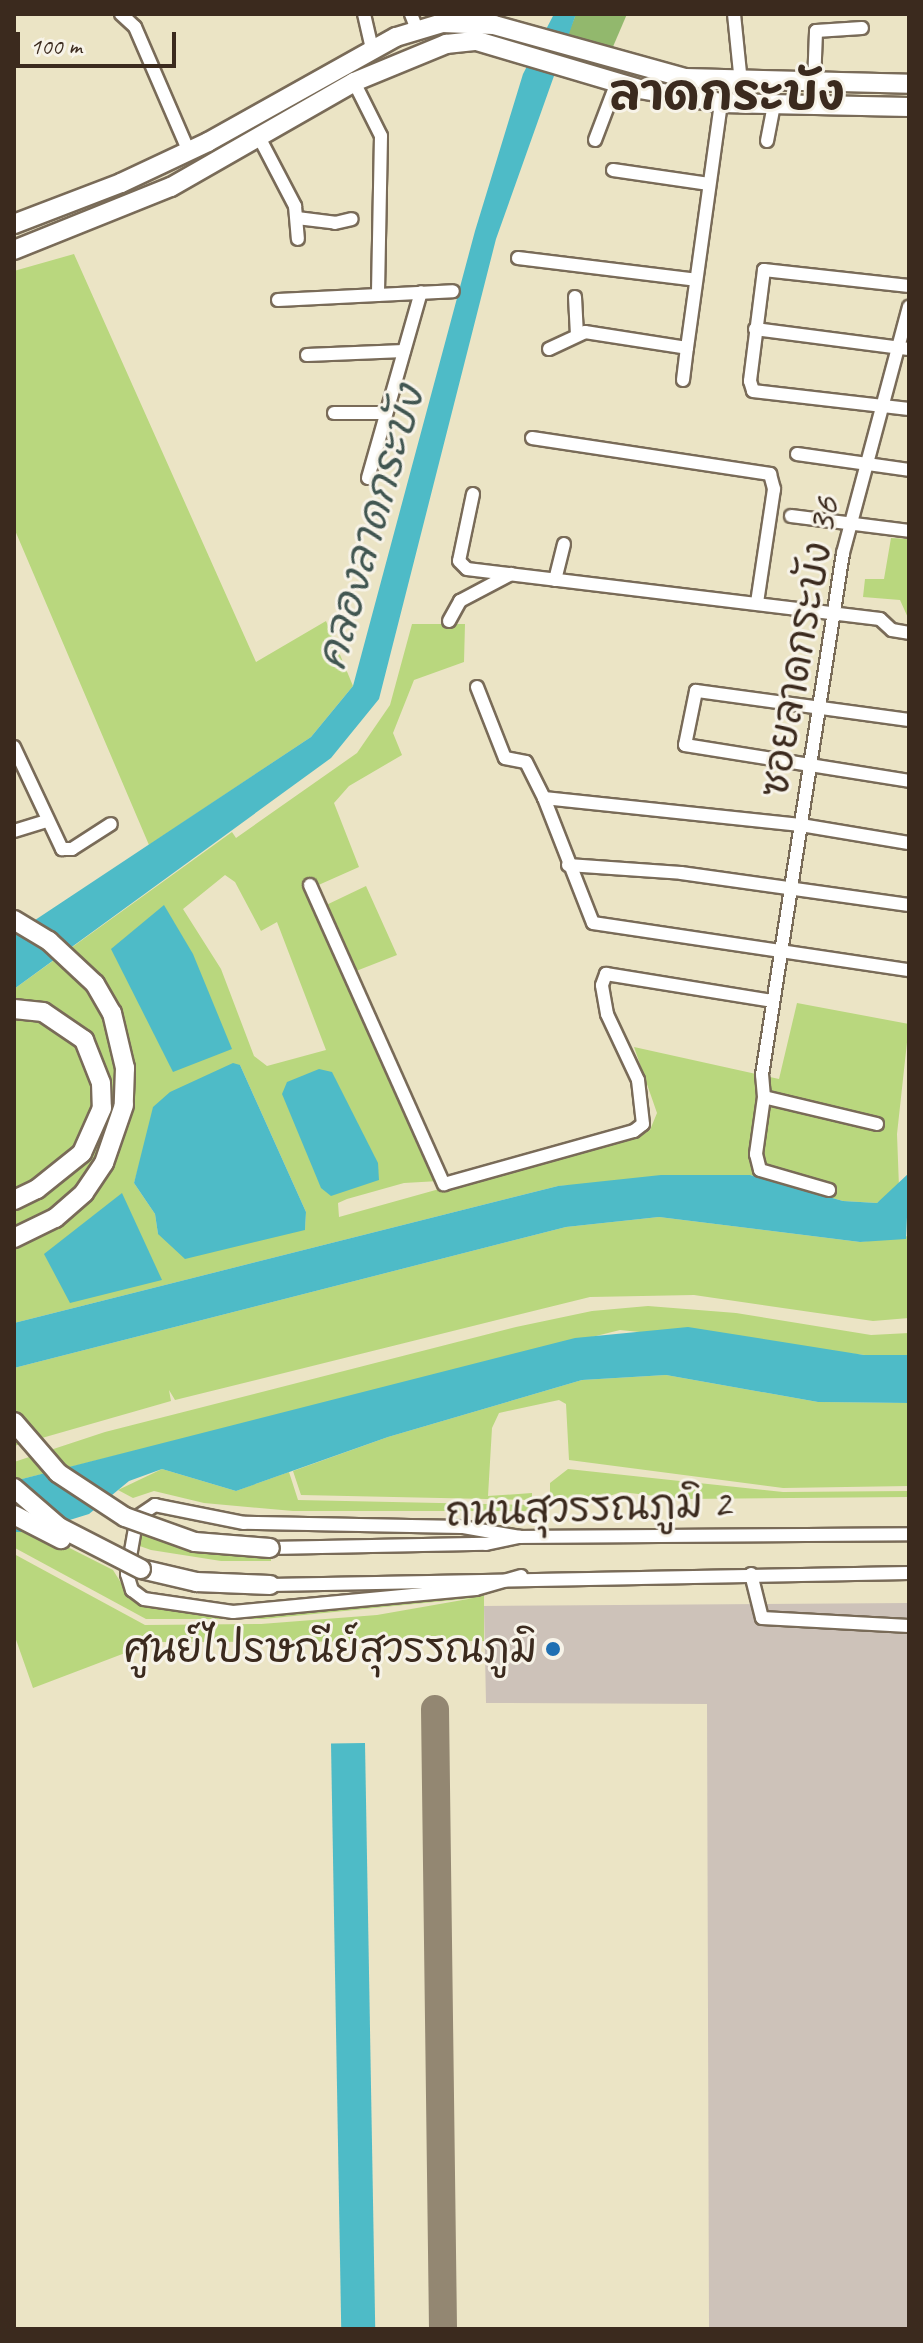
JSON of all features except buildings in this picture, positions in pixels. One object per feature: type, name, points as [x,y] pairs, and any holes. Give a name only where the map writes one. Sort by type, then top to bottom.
[{"type":"main road","points":[[909,84],[741,83],[685,78],[513,31],[464,21],[414,22],[189,152],[18,223],[22,248],[171,187],[260,139],[354,82],[446,44],[477,41],[611,80],[721,103],[909,107]]},
{"type":"main road","points":[[14,920],[49,941],[95,984],[112,1013],[125,1068],[124,1105],[104,1163],[84,1193],[55,1218],[14,1238]]},
{"type":"main road","points":[[14,1009],[43,1012],[84,1040],[101,1083],[102,1108],[82,1153],[37,1189],[14,1200]]},
{"type":"main road","points":[[14,1422],[58,1473],[125,1517],[195,1542],[270,1548]]},
{"type":"main road","points":[[14,1488],[59,1527],[141,1569]]},
{"type":"main road","points":[[14,1515],[109,1565],[196,1582],[270,1585]]},
{"type":"street","points":[[121,14],[135,27],[189,152]]},
{"type":"street","points":[[364,14],[372,49]]},
{"type":"street","points":[[734,14],[741,83]]},
{"type":"street","points":[[814,84],[816,31],[862,28]]},
{"type":"street","points":[[595,140],[611,80]]},
{"type":"street","points":[[354,82],[381,136],[378,295]]},
{"type":"street","points":[[683,380],[721,103]]},
{"type":"street","points":[[767,141],[774,106]]},
{"type":"street","points":[[260,139],[285,183],[297,218],[298,239]]},
{"type":"street","points":[[613,170],[709,184]]},
{"type":"street","points":[[297,218],[335,223],[352,219]]},
{"type":"street","points":[[518,258],[696,280]]},
{"type":"street","points":[[909,286],[764,270],[755,329],[753,391],[909,409]]},
{"type":"street","points":[[278,300],[453,291]]},
{"type":"street","points":[[368,478],[421,292]]},
{"type":"street","points":[[575,297],[577,332]]},
{"type":"street","name":"ซอยลาดกระบัง 36","points":[[829,1190],[760,1170],[756,1154],[772,1001],[784,949],[833,614],[851,524],[883,406],[903,348],[909,307]]},
{"type":"street","points":[[755,329],[903,348]]},
{"type":"street","points":[[549,349],[577,332],[669,342],[687,348]]},
{"type":"street","points":[[307,355],[404,351]]},
{"type":"street","points":[[334,413],[386,413]]},
{"type":"street","points":[[532,438],[770,474],[774,489],[757,603]]},
{"type":"street","points":[[797,454],[909,470]]},
{"type":"street","points":[[473,494],[462,566],[880,619],[892,630],[909,633]]},
{"type":"street","points":[[791,516],[909,531]]},
{"type":"street","points":[[555,580],[564,544]]},
{"type":"street","points":[[449,621],[460,601],[511,574]]},
{"type":"street","points":[[477,687],[505,758],[526,762],[544,798],[593,923],[909,970]]},
{"type":"street","points":[[909,720],[696,691],[689,719],[687,749],[909,781]]},
{"type":"street","points":[[14,747],[57,845],[66,851],[111,824]]},
{"type":"street","points":[[544,798],[801,825],[909,843]]},
{"type":"street","points":[[14,831],[46,821]]},
{"type":"street","points":[[568,865],[792,888],[909,905]]},
{"type":"street","points":[[310,885],[444,1184],[634,1131],[643,1124],[638,1080],[607,1014],[602,985],[606,974],[772,1001]]},
{"type":"street","points":[[764,1097],[877,1124]]},
{"type":"street","points":[[520,1537],[462,1527],[244,1523],[159,1504],[137,1517],[127,1574],[132,1590],[144,1599],[233,1612],[468,1590],[521,1576]]},
{"type":"street","name":"ถนนสุวรรณภูมิ 2","points":[[270,1548],[486,1544],[520,1537],[909,1534]]},
{"type":"street","name":"ถนนสุวรรณภูมิ 2","points":[[270,1585],[521,1576],[909,1573]]},
{"type":"street","points":[[751,1574],[762,1618],[909,1626]]},
{"type":"shaded area","points":[[909,1603],[909,2329],[709,2329],[707,1704],[486,1703],[484,1606]]},
{"type":"green space","points":[[576,14],[627,14],[612,49],[568,34]]},
{"type":"green space","points":[[74,254],[256,662],[326,621],[353,686],[311,737],[149,845],[14,528],[14,271]]},
{"type":"green space","points":[[891,538],[909,539],[909,620],[900,600],[863,597],[865,579],[884,579]]},
{"type":"green space","points":[[412,624],[465,624],[464,662],[414,680],[393,733],[402,755],[349,786],[334,803],[359,867],[314,887],[322,907],[366,886],[397,955],[351,973],[439,1181],[404,1183],[347,1199],[338,1203],[339,1217],[650,1130],[657,1113],[634,1047],[779,1079],[797,1003],[909,1024],[897,1134],[899,1187],[877,1203],[843,1201],[750,1175],[558,1186],[14,1323],[14,989],[232,832],[236,838],[357,753],[390,705]],"holes":[[[225,875],[235,882],[261,931],[277,922],[326,1050],[267,1066],[254,1056],[221,969],[183,909]],[[240,1065],[306,1212],[305,1230],[158,1234],[155,1214],[134,1183],[149,1132]]]},
{"type":"green space","points":[[659,1217],[860,1242],[909,1236],[909,1318],[873,1321],[694,1295],[590,1297],[175,1400],[169,1390],[171,1401],[14,1446],[14,1368],[566,1227]]},
{"type":"green space","points":[[648,1306],[736,1313],[871,1335],[909,1333],[909,1355],[865,1355],[620,1330],[14,1481],[14,1462],[105,1432],[516,1327],[592,1311]]},
{"type":"green space","points":[[666,1375],[818,1402],[909,1403],[909,1486],[783,1488],[569,1460],[566,1404],[559,1400],[499,1413],[492,1428],[488,1496],[532,1493],[532,1500],[301,1495],[293,1471],[388,1437],[582,1380]]},
{"type":"green space","points":[[162,1469],[236,1491],[289,1472],[298,1500],[533,1505],[534,1511],[293,1511],[204,1503],[154,1491],[133,1498],[118,1490]]},
{"type":"green space","points":[[568,1469],[783,1492],[909,1491],[909,1497],[682,1499],[621,1492],[598,1500],[550,1499],[550,1483]]},
{"type":"green space","points":[[137,1528],[271,1552],[271,1561],[221,1561],[151,1550],[134,1544]]},
{"type":"green space","points":[[36,1531],[113,1570],[128,1594],[206,1612],[484,1592],[484,1641],[154,1642],[33,1688],[14,1634],[14,1554],[145,1625],[261,1624],[377,1615],[474,1598],[264,1619],[146,1619],[15,1548],[14,1532]]},
{"type":"water","points":[[554,14],[576,14],[496,239],[379,699],[331,758],[14,989],[14,934],[311,737],[353,686],[475,231],[523,74]]},
{"type":"water","points":[[164,905],[193,954],[232,1049],[173,1072],[111,949]]},
{"type":"water","points":[[233,1063],[240,1065],[306,1212],[305,1230],[185,1259],[158,1234],[155,1214],[134,1183],[153,1107],[170,1092]]},
{"type":"water","points":[[319,1069],[332,1072],[378,1163],[379,1180],[331,1196],[321,1188],[282,1094],[287,1082]]},
{"type":"water","points":[[909,1173],[906,1239],[860,1242],[659,1217],[566,1227],[14,1368],[14,1323],[558,1186],[661,1175],[750,1175],[843,1201],[877,1203]]},
{"type":"water","points":[[122,1193],[162,1280],[70,1303],[44,1254]]},
{"type":"water","points":[[688,1327],[864,1355],[909,1355],[909,1403],[818,1402],[666,1375],[582,1380],[388,1437],[236,1491],[162,1469],[129,1481],[89,1514],[31,1532],[14,1532],[14,1481],[575,1338]]},
{"type":"water","points":[[365,1743],[375,2329],[341,2329],[331,1744]]},
{"type":"taxiway","points":[[435,1709],[443,2329]]},
{"type":"place","name":"ศูนย์ไปรษณีย์สุวรรณภูมิ","points":[[553,1649]]},
{"type":"district","name":"ลาดกระบัง","points":[[727,94]]},
{"type":"water label","name":"คลองลาดกระบัง","points":[[371,528]]}]
